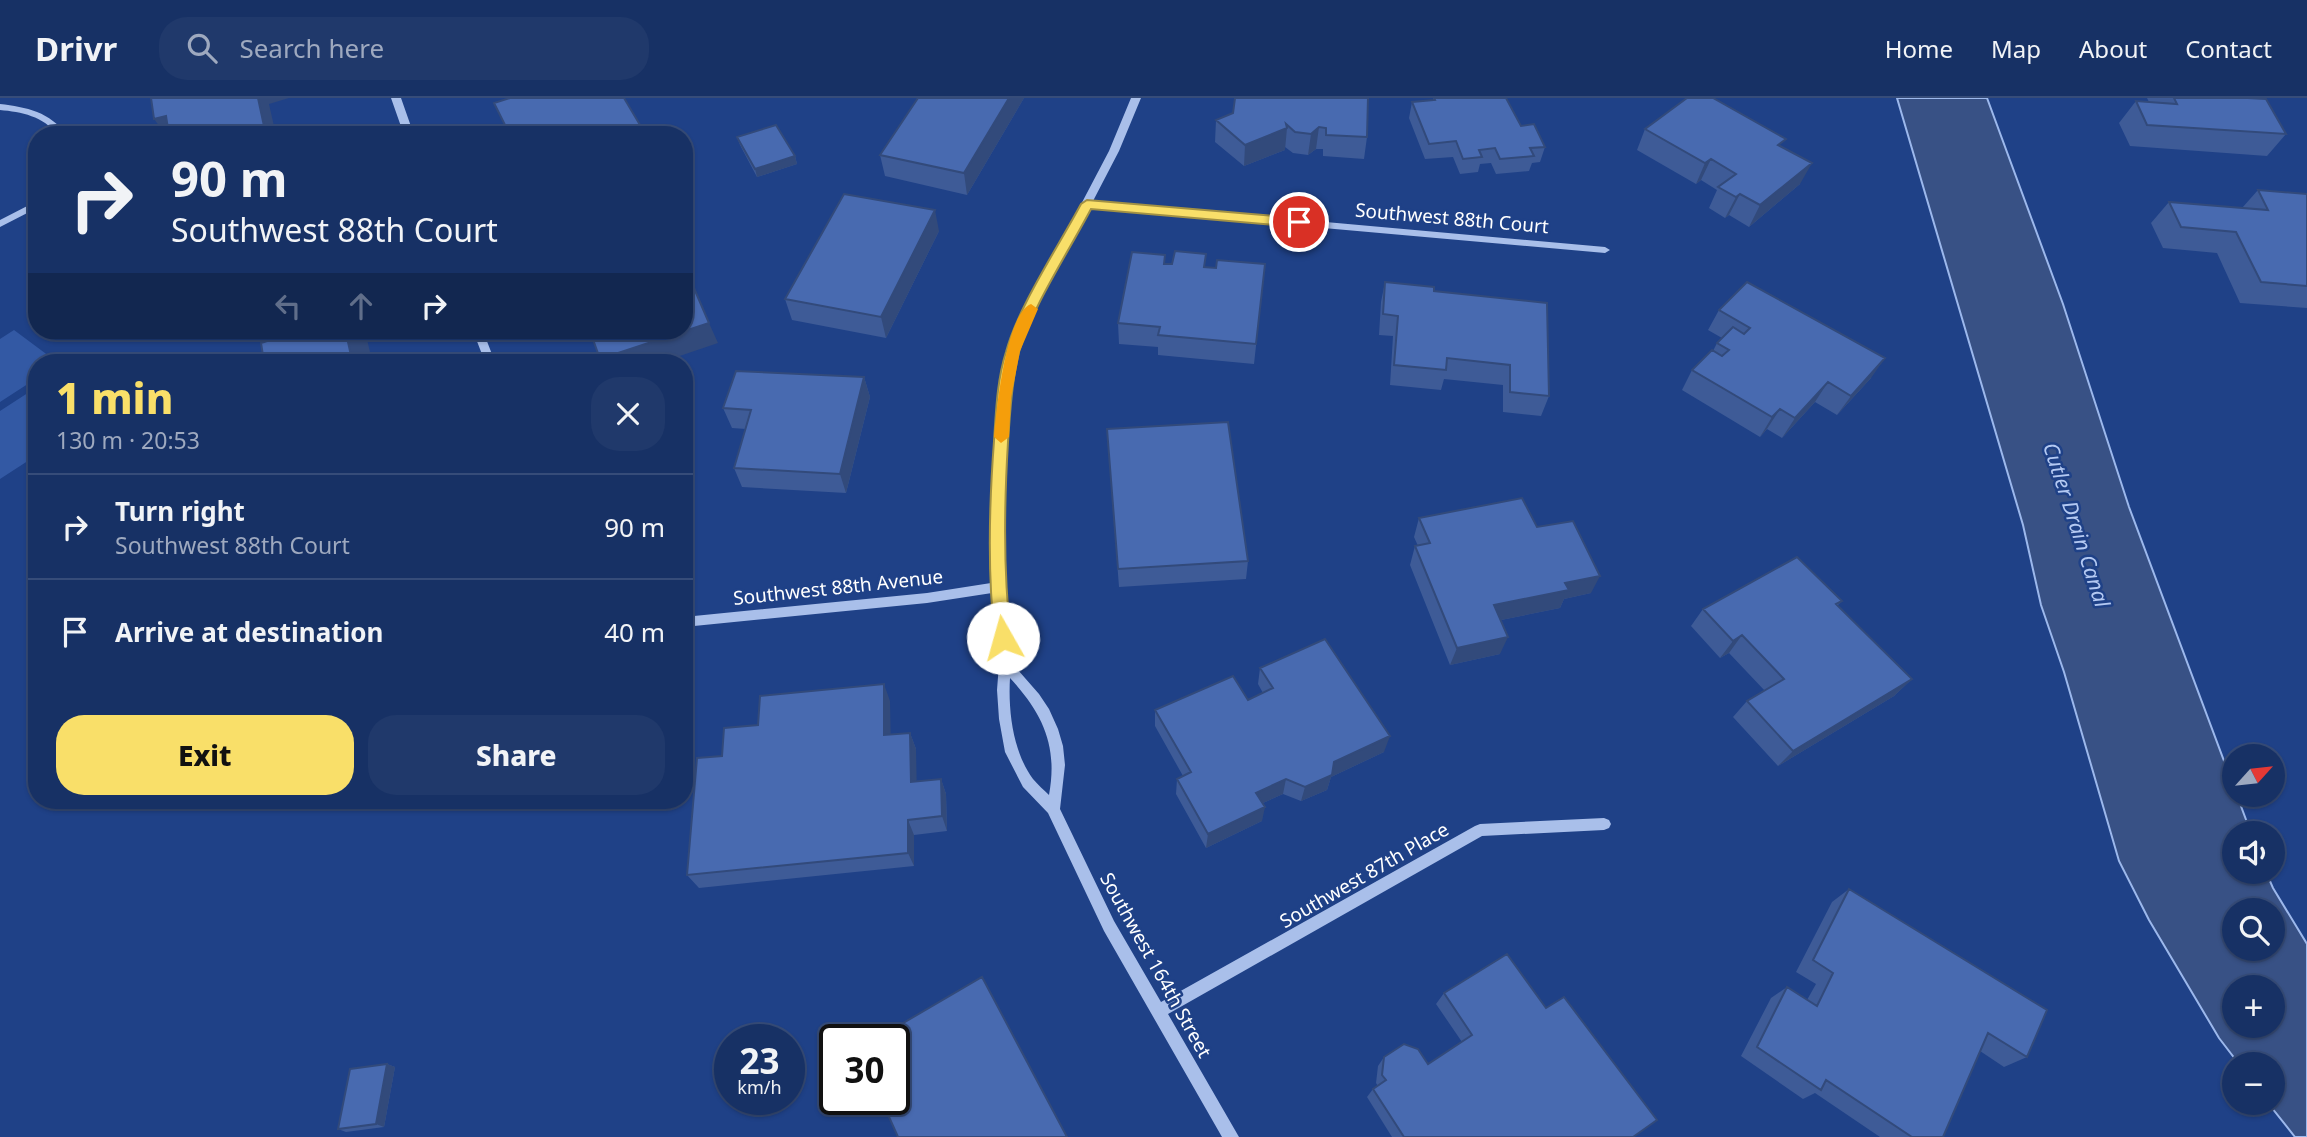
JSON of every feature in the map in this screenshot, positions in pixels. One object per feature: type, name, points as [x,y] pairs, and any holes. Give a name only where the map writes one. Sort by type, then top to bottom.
[{"type":"street","points":[[396,98],[406,126]]},
{"type":"street","name":"Southwest 164th Street","points":[[1136,98],[1087,204],[1030,310],[1013,351],[1004,398],[998,483],[997,587],[1006,664],[1003,690],[1012,752],[1027,783],[1053,808],[1109,926],[1231,1137]]},
{"type":"street","points":[[0,107],[17,108],[58,126]]},
{"type":"street","name":"Southwest 88th Court","points":[[1087,204],[1605,250]]},
{"type":"street","points":[[0,224],[28,209]]},
{"type":"street","name":"Southwest 88th Avenue","points":[[693,621],[928,598],[997,587]]},
{"type":"street","points":[[1006,664],[1043,708],[1056,739],[1059,780],[1053,808]]},
{"type":"street","name":"Southwest 87th Place","points":[[1158,1012],[1480,830],[1604,824]]},
{"type":"shaded area","points":[[14,330],[46,354],[28,354],[28,384],[0,402],[0,339]]},
{"type":"shaded area","points":[[28,393],[28,461],[0,479],[0,411]]},
{"type":"water","name":"Cutler Drain Canal","points":[[1897,98],[1987,98],[2063,304],[2129,507],[2222,756],[2222,807],[2241,807],[2247,821],[2222,821],[2222,884],[2271,884],[2279,898],[2222,898],[2222,961],[2285,961],[2285,908],[2307,944],[2307,1137],[2295,1137],[2278,1115],[2285,1115],[2285,1052],[2230,1052],[2149,920],[2119,861],[2064,672],[2041,605],[2023,525]]},
{"type":"building","points":[[151,98],[258,98],[264,126],[168,126],[166,116],[154,119]]},
{"type":"building","points":[[510,98],[624,98],[641,126],[506,126],[494,103]]},
{"type":"building","points":[[918,98],[1009,98],[964,173],[880,155]]},
{"type":"building","points":[[1235,98],[1368,98],[1367,137],[1326,135],[1326,128],[1319,127],[1311,134],[1295,132],[1286,124],[1287,128],[1245,145],[1216,120],[1233,113]]},
{"type":"building","points":[[1434,98],[1506,98],[1521,126],[1534,124],[1545,147],[1530,148],[1534,156],[1500,159],[1495,148],[1479,150],[1482,157],[1463,159],[1456,141],[1429,144],[1412,102],[1435,100]]},
{"type":"building","points":[[1687,98],[1713,98],[1786,139],[1778,145],[1812,163],[1760,205],[1740,194],[1736,197],[1718,187],[1736,174],[1711,159],[1705,163],[1645,129]]},
{"type":"building","points":[[2174,98],[2266,99],[2286,134],[2147,125],[2136,101],[2177,104]]},
{"type":"building","points":[[776,125],[795,156],[755,169],[737,137]]},
{"type":"building","points":[[2258,190],[2307,194],[2307,286],[2261,282],[2236,232],[2181,227],[2169,202],[2268,210]]},
{"type":"building","points":[[844,194],[935,210],[881,317],[785,299]]},
{"type":"building","points":[[1175,251],[1206,254],[1204,267],[1216,268],[1217,260],[1265,264],[1256,344],[1158,335],[1160,327],[1118,323],[1132,252],[1165,255],[1164,264],[1172,264]]},
{"type":"building","points":[[1385,282],[1434,287],[1434,291],[1547,303],[1549,396],[1510,392],[1510,365],[1447,358],[1446,370],[1394,365],[1398,316],[1383,314]]},
{"type":"building","points":[[1747,282],[1885,358],[1851,396],[1828,382],[1795,418],[1780,409],[1772,417],[1692,370],[1712,350],[1722,356],[1729,350],[1717,343],[1733,327],[1744,334],[1750,328],[1719,310]]},
{"type":"building","points":[[693,286],[709,323],[693,328]]},
{"type":"building","points":[[270,340],[354,340],[348,342],[351,354],[263,354],[261,343]]},
{"type":"building","points":[[593,340],[658,340],[615,354],[598,354]]},
{"type":"building","points":[[736,371],[864,377],[840,474],[734,468],[751,410],[723,408]]},
{"type":"building","points":[[1228,422],[1248,561],[1118,569],[1107,429]]},
{"type":"building","points":[[1522,498],[1537,527],[1573,521],[1600,576],[1565,583],[1569,590],[1494,605],[1508,637],[1457,648],[1415,546],[1430,543],[1419,518]]},
{"type":"building","points":[[1797,557],[1842,601],[1836,604],[1912,679],[1793,751],[1747,701],[1784,679],[1742,635],[1733,641],[1703,609]]},
{"type":"building","points":[[1325,639],[1390,736],[1334,762],[1332,775],[1305,787],[1286,779],[1256,793],[1265,807],[1208,834],[1177,779],[1191,772],[1155,710],[1233,676],[1248,700],[1273,688],[1260,668]]},
{"type":"building","points":[[884,684],[884,735],[910,733],[911,782],[941,779],[942,816],[908,820],[908,853],[687,875],[697,758],[722,756],[724,728],[758,725],[760,696]]},
{"type":"building","points":[[1849,889],[2047,1010],[2027,1057],[1988,1033],[1943,1137],[1912,1137],[1826,1080],[1821,1090],[1757,1047],[1787,987],[1817,1006],[1833,973],[1813,960]]},
{"type":"building","points":[[1507,954],[1546,1008],[1564,997],[1657,1120],[1633,1137],[1404,1137],[1373,1089],[1386,1080],[1382,1075],[1384,1057],[1404,1044],[1418,1049],[1428,1064],[1472,1035],[1444,993]]},
{"type":"building","points":[[982,977],[1067,1137],[898,1137],[888,1115],[910,1115],[910,1024],[901,1024]]},
{"type":"building","points":[[387,1064],[376,1124],[338,1129],[350,1069]]},
{"type":"slow traffic","points":[[1001,437],[1004,398],[1013,351],[1031,309]]},
{"type":"route","points":[[1003,638],[997,587],[998,483],[1004,398],[1013,351],[1030,310],[1087,204],[1299,222]]}]
